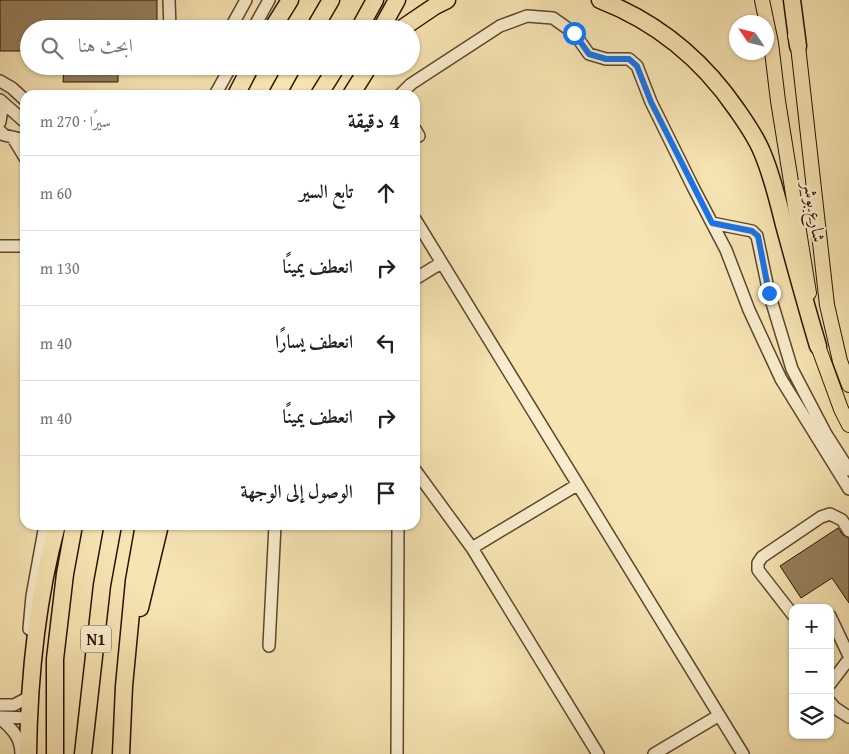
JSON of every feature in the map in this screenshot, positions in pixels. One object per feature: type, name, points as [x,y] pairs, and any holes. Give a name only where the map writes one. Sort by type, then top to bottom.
[{"type":"highway","points":[[274,20],[283,0]]},
{"type":"highway","points":[[278,20],[290,0]]},
{"type":"highway","points":[[319,20],[331,0]]},
{"type":"highway","points":[[364,20],[375,0]]},
{"type":"highway","points":[[386,20],[397,0]]},
{"type":"highway","points":[[413,20],[447,0]]},
{"type":"highway","points":[[600,0],[639,17],[673,40],[713,79],[745,122],[762,152],[777,198],[818,346]]},
{"type":"highway","points":[[792,0],[798,46]]},
{"type":"highway","points":[[239,90],[246,75]]},
{"type":"highway","points":[[280,90],[288,75]]},
{"type":"highway","points":[[322,90],[331,75]]},
{"type":"highway","points":[[347,90],[355,75]]},
{"type":"highway","points":[[354,90],[363,75]]},
{"type":"highway","points":[[28,754],[29,718],[39,611],[56,530]]},
{"type":"highway","points":[[55,754],[55,659],[65,574],[73,530]]},
{"type":"highway","name":"N1","points":[[83,754],[102,585],[112,530]]},
{"type":"highway","name":"N1","points":[[121,754],[124,686],[134,580],[143,530]]},
{"type":"highway","points":[[124,686],[144,589],[159,530]]},
{"type":"main road","name":"شارع بوشر","points":[[762,0],[771,43],[780,111],[818,346],[841,409],[849,425]]},
{"type":"main road","name":"شارع بوشر","points":[[785,0],[798,46],[827,306],[840,361],[849,385]]},
{"type":"street","points":[[169,0],[170,20]]},
{"type":"street","points":[[235,20],[246,0]]},
{"type":"street","points":[[257,20],[269,0]]},
{"type":"street","points":[[405,90],[411,84],[500,26],[526,16],[554,18],[574,33],[589,54],[606,59],[629,59],[637,66],[651,102],[726,250],[749,310],[781,378],[849,489]]},
{"type":"street","points":[[218,90],[226,75]]},
{"type":"street","points":[[0,81],[20,95]]},
{"type":"street","points":[[0,101],[20,118]]},
{"type":"street","points":[[0,101],[2,109],[0,122]]},
{"type":"street","points":[[0,131],[4,135],[20,139]]},
{"type":"street","points":[[13,138],[20,149]]},
{"type":"street","points":[[712,223],[752,231],[758,236],[769,293],[792,369],[826,434],[849,470]]},
{"type":"street","points":[[420,227],[743,754]]},
{"type":"street","points":[[726,250],[730,240],[740,229]]},
{"type":"street","points":[[0,246],[20,246]]},
{"type":"street","points":[[420,276],[441,263]]},
{"type":"street","points":[[420,477],[472,548],[598,754]]},
{"type":"street","points":[[472,548],[577,485]]},
{"type":"street","points":[[789,610],[758,570],[758,563],[762,557],[821,517],[830,514],[842,520],[849,531]]},
{"type":"street","points":[[0,705],[14,705],[31,696],[26,676],[26,663],[32,596],[44,530]]},
{"type":"street","points":[[269,646],[275,530]]},
{"type":"street","points":[[397,754],[398,530]]},
{"type":"street","points":[[834,625],[849,658],[834,679]]},
{"type":"street","points":[[834,707],[849,717]]},
{"type":"street","points":[[654,754],[718,716]]},
{"type":"street","points":[[0,718],[29,718]]},
{"type":"street","points":[[0,718],[15,732],[21,745],[21,754]]},
{"type":"building","points":[[0,0],[157,0],[157,20],[20,20],[20,51],[0,51]]},
{"type":"building","points":[[63,75],[118,75],[118,82],[63,82]]},
{"type":"building","points":[[838,528],[843,535],[849,538],[849,603],[832,578],[801,598],[780,566]]},
{"type":"route","points":[[574,33],[589,54],[606,59],[629,59],[637,66],[651,102],[712,223],[752,231],[758,236],[769,293]]}]
